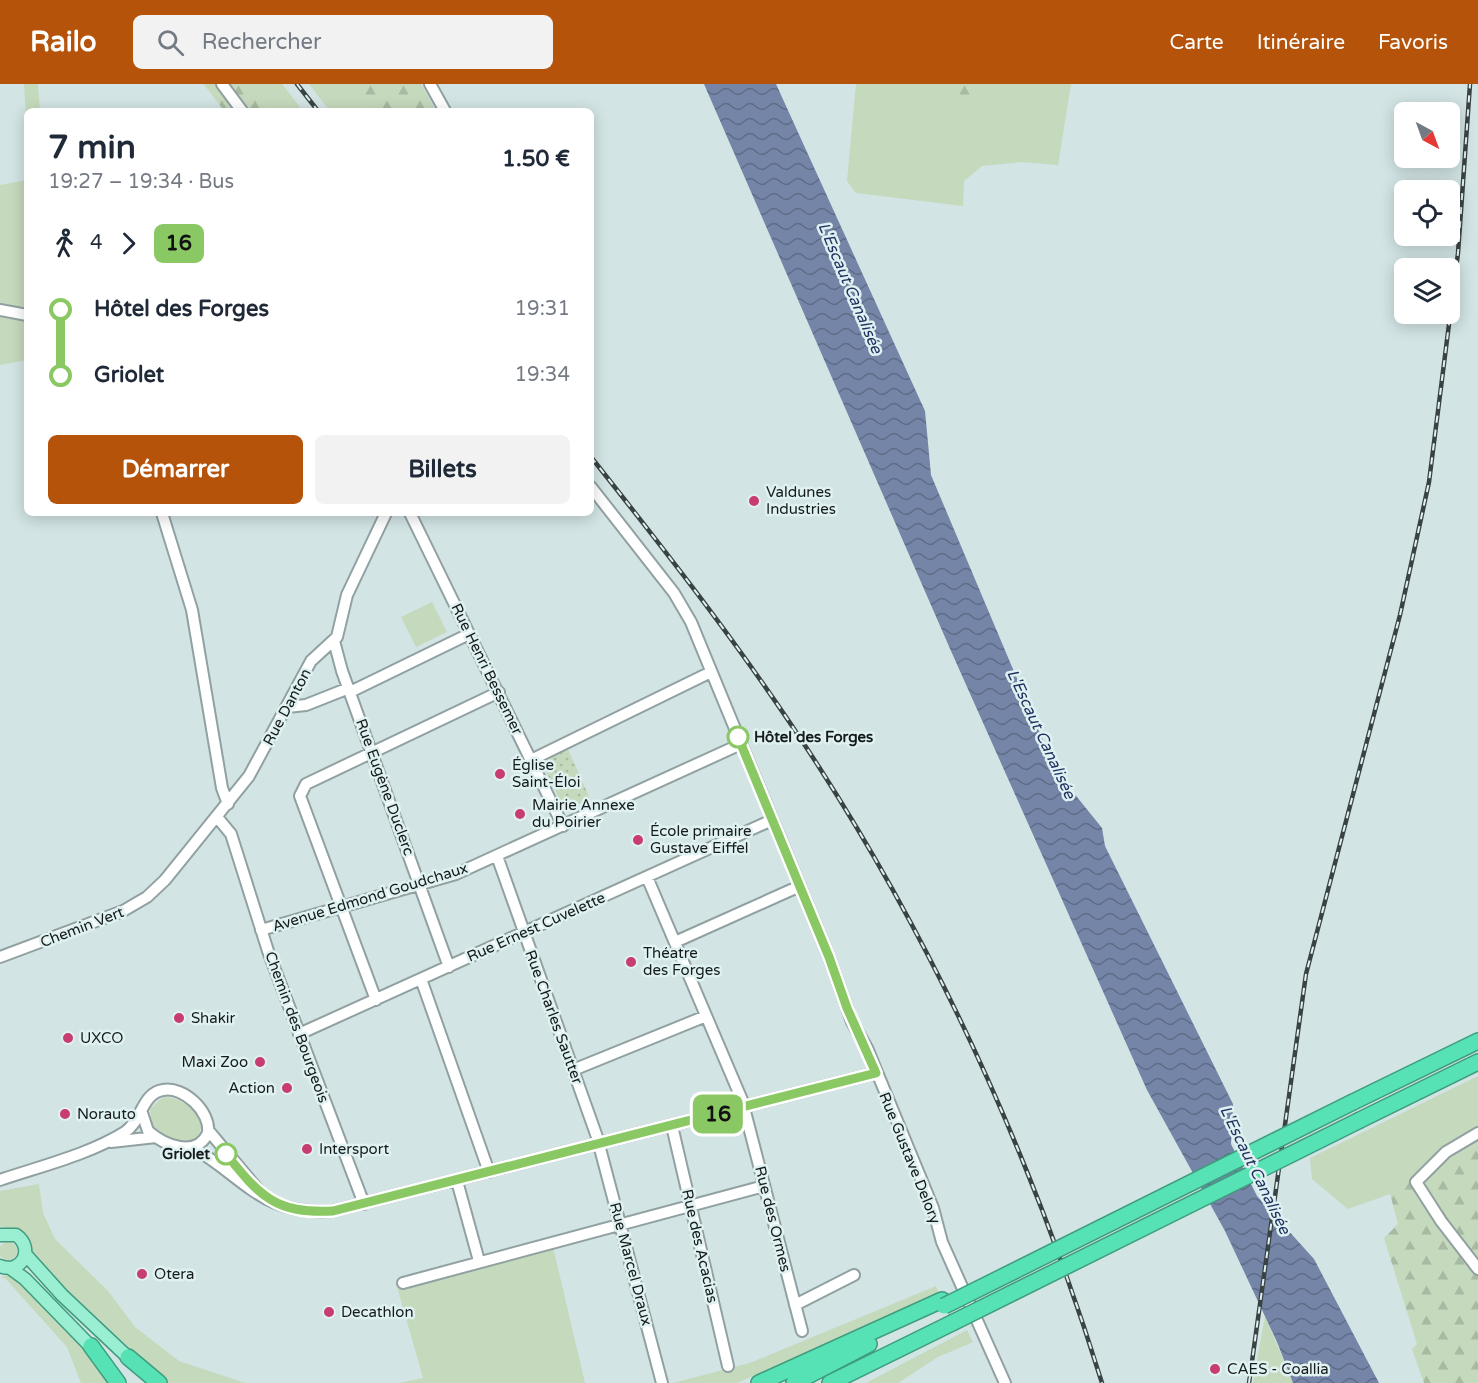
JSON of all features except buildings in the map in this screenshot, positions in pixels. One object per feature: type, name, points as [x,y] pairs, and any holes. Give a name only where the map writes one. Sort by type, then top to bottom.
[{"type":"highway","points":[[794,1383],[988,1278],[1024,1266],[1478,1041]]},
{"type":"highway","points":[[840,1381],[1478,1062]]},
{"type":"highway","points":[[761,1382],[943,1303]]},
{"type":"highway","points":[[90,1346],[118,1383]]},
{"type":"highway","points":[[128,1357],[159,1383]]},
{"type":"main road","points":[[2,1233],[14,1234],[22,1240],[26,1255],[49,1282],[152,1383]]},
{"type":"main road","points":[[4,1268],[21,1263],[26,1255]]},
{"type":"main road","points":[[4,1268],[26,1279],[127,1383]]},
{"type":"street","points":[[222,84],[240,108]]},
{"type":"street","points":[[430,84],[443,108]]},
{"type":"street","points":[[0,310],[24,314]]},
{"type":"street","name":"Rue Gustave Delory","points":[[594,490],[678,598],[800,886],[847,1008],[933,1208],[942,1242],[1005,1383]]},
{"type":"street","points":[[163,516],[192,610],[222,788],[228,804]]},
{"type":"street","points":[[334,641],[351,587],[385,516]]},
{"type":"street","name":"Rue Henri Bessemer","points":[[411,516],[563,826]]},
{"type":"street","points":[[287,707],[306,705],[349,690],[469,634]]},
{"type":"street","name":"Rue Danton","points":[[228,804],[256,765],[311,661],[334,641]]},
{"type":"street","name":"Rue Eugène Duclerc","points":[[334,641],[349,690],[449,967]]},
{"type":"street","points":[[531,760],[711,672]]},
{"type":"street","points":[[376,1000],[300,796],[302,788],[499,692]]},
{"type":"street","name":"Avenue Edmond Goudchaux","points":[[261,930],[456,874],[741,744]]},
{"type":"street","name":"Chemin Vert","points":[[0,957],[134,906],[161,884],[228,804]]},
{"type":"street","name":"Chemin des Bourgeois","points":[[217,818],[231,834],[261,930],[299,1035],[369,1203]]},
{"type":"street","name":"Rue Ernest Cuvelette","points":[[299,1035],[772,820]]},
{"type":"street","name":"Rue Charles Sautter","points":[[497,856],[599,1144]]},
{"type":"street","name":"Rue des Ormes","points":[[647,877],[744,1107],[802,1331]]},
{"type":"street","points":[[675,942],[800,886]]},
{"type":"street","points":[[421,979],[489,1172]]},
{"type":"street","points":[[573,1070],[706,1016]]},
{"type":"street","points":[[192,1147],[243,1186],[282,1206],[306,1211],[333,1211],[876,1073]]},
{"type":"street","points":[[0,1180],[105,1143],[128,1130],[142,1113],[150,1096],[164,1090],[173,1090],[202,1111],[208,1123],[208,1130],[201,1143],[192,1147],[174,1146],[156,1137],[146,1127],[142,1113]]},
{"type":"street","name":"Rue des Acacias","points":[[672,1125],[728,1366]]},
{"type":"street","points":[[208,1130],[265,1198]]},
{"type":"street","points":[[1478,1133],[1441,1156],[1416,1182],[1441,1221],[1478,1269]]},
{"type":"street","points":[[105,1143],[156,1137]]},
{"type":"street","name":"Rue Marcel Draux","points":[[599,1144],[662,1383]]},
{"type":"street","points":[[457,1180],[478,1262]]},
{"type":"street","points":[[403,1283],[764,1185]]},
{"type":"street","points":[[795,1305],[854,1275]]},
{"type":"green space","points":[[24,84],[38,84],[40,108],[25,108]]},
{"type":"green space","points":[[204,84],[250,84],[267,108],[222,108]]},
{"type":"green space","points":[[250,84],[282,84],[300,107],[299,108],[267,108]]},
{"type":"green space","points":[[309,84],[345,84],[364,108],[328,108]]},
{"type":"green space","points":[[345,84],[421,84],[434,108],[364,108]]},
{"type":"green space","points":[[856,84],[951,84],[950,94],[992,92],[992,84],[1071,84],[1058,165],[1022,162],[982,166],[964,181],[963,206],[856,193],[847,181]]},
{"type":"green space","points":[[951,84],[992,84],[992,92],[981,99],[950,94]]},
{"type":"green space","points":[[24,181],[24,361],[0,365],[0,185]]},
{"type":"green space","points":[[432,602],[447,632],[416,647],[401,617]]},
{"type":"green space","points":[[568,749],[590,799],[565,810],[543,766],[544,760]]},
{"type":"green space","points":[[1478,1076],[1478,1143],[1390,1194],[1348,1209],[1312,1179],[1310,1158]]},
{"type":"green space","points":[[163,1097],[181,1101],[196,1113],[202,1125],[198,1137],[186,1141],[174,1139],[152,1125],[150,1109]]},
{"type":"green space","points":[[1478,1143],[1478,1383],[1424,1383],[1412,1349],[1417,1344],[1384,1238],[1398,1224],[1390,1194]]},
{"type":"green space","points":[[39,1184],[43,1213],[55,1239],[108,1291],[135,1327],[179,1361],[245,1383],[167,1383],[36,1260],[25,1234],[0,1226],[0,1191]]},
{"type":"green space","points":[[8,1242],[14,1245],[17,1251],[14,1257],[8,1260],[2,1257],[-1,1251],[2,1245]]},
{"type":"green space","points":[[553,1247],[585,1383],[399,1383],[423,1378],[396,1283]]},
{"type":"green space","points":[[7,1275],[19,1282],[47,1308],[113,1383],[81,1383],[67,1347],[5,1278],[0,1278]]},
{"type":"green space","points":[[936,1286],[939,1295],[737,1383],[673,1383],[750,1363]]},
{"type":"green space","points":[[1265,1316],[1293,1383],[1253,1383]]},
{"type":"green space","points":[[967,1330],[973,1342],[938,1357],[898,1383],[866,1383]]},
{"type":"water","name":"L'Escaut Canalisée","points":[[704,84],[776,84],[925,411],[931,475],[1056,771],[1102,828],[1105,846],[1233,1104],[1231,1144],[1257,1196],[1314,1259],[1379,1383],[1293,1383],[1277,1342],[1225,1231],[1147,1090],[951,651]]},
{"type":"railway","points":[[297,84],[316,108]]},
{"type":"railway","points":[[1249,1383],[1306,974],[1400,615],[1429,482],[1458,253],[1470,84]]},
{"type":"railway","points":[[594,461],[766,687],[864,839],[906,913],[982,1066],[1015,1144],[1047,1222],[1102,1383]]},
{"type":"bus line","name":"16","points":[[226,1154],[265,1198],[282,1206],[301,1210],[333,1211],[876,1073],[867,1048],[854,1026],[829,957],[738,737]]},
{"type":"place","name":"Valdunes Industries","points":[[754,501]]},
{"type":"place","name":"Hôtel des Forges","points":[[738,737]]},
{"type":"place","name":"Église Saint-Éloi","points":[[500,774]]},
{"type":"place","name":"Mairie Annexe du Poirier","points":[[520,814]]},
{"type":"place","name":"École primaire Gustave Eiffel","points":[[638,840]]},
{"type":"place","name":"Théatre des Forges","points":[[631,962]]},
{"type":"place","name":"Shakir","points":[[179,1018]]},
{"type":"place","name":"UXCO","points":[[68,1038]]},
{"type":"place","name":"Maxi Zoo","points":[[260,1062]]},
{"type":"place","name":"Action","points":[[287,1088]]},
{"type":"place","name":"Norauto","points":[[65,1114]]},
{"type":"place","name":"Intersport","points":[[307,1149]]},
{"type":"place","name":"Griolet","points":[[226,1154]]},
{"type":"place","name":"Otera","points":[[142,1274]]},
{"type":"place","name":"Decathlon","points":[[329,1312]]},
{"type":"place","name":"CAES - Coallia","points":[[1215,1369]]}]
